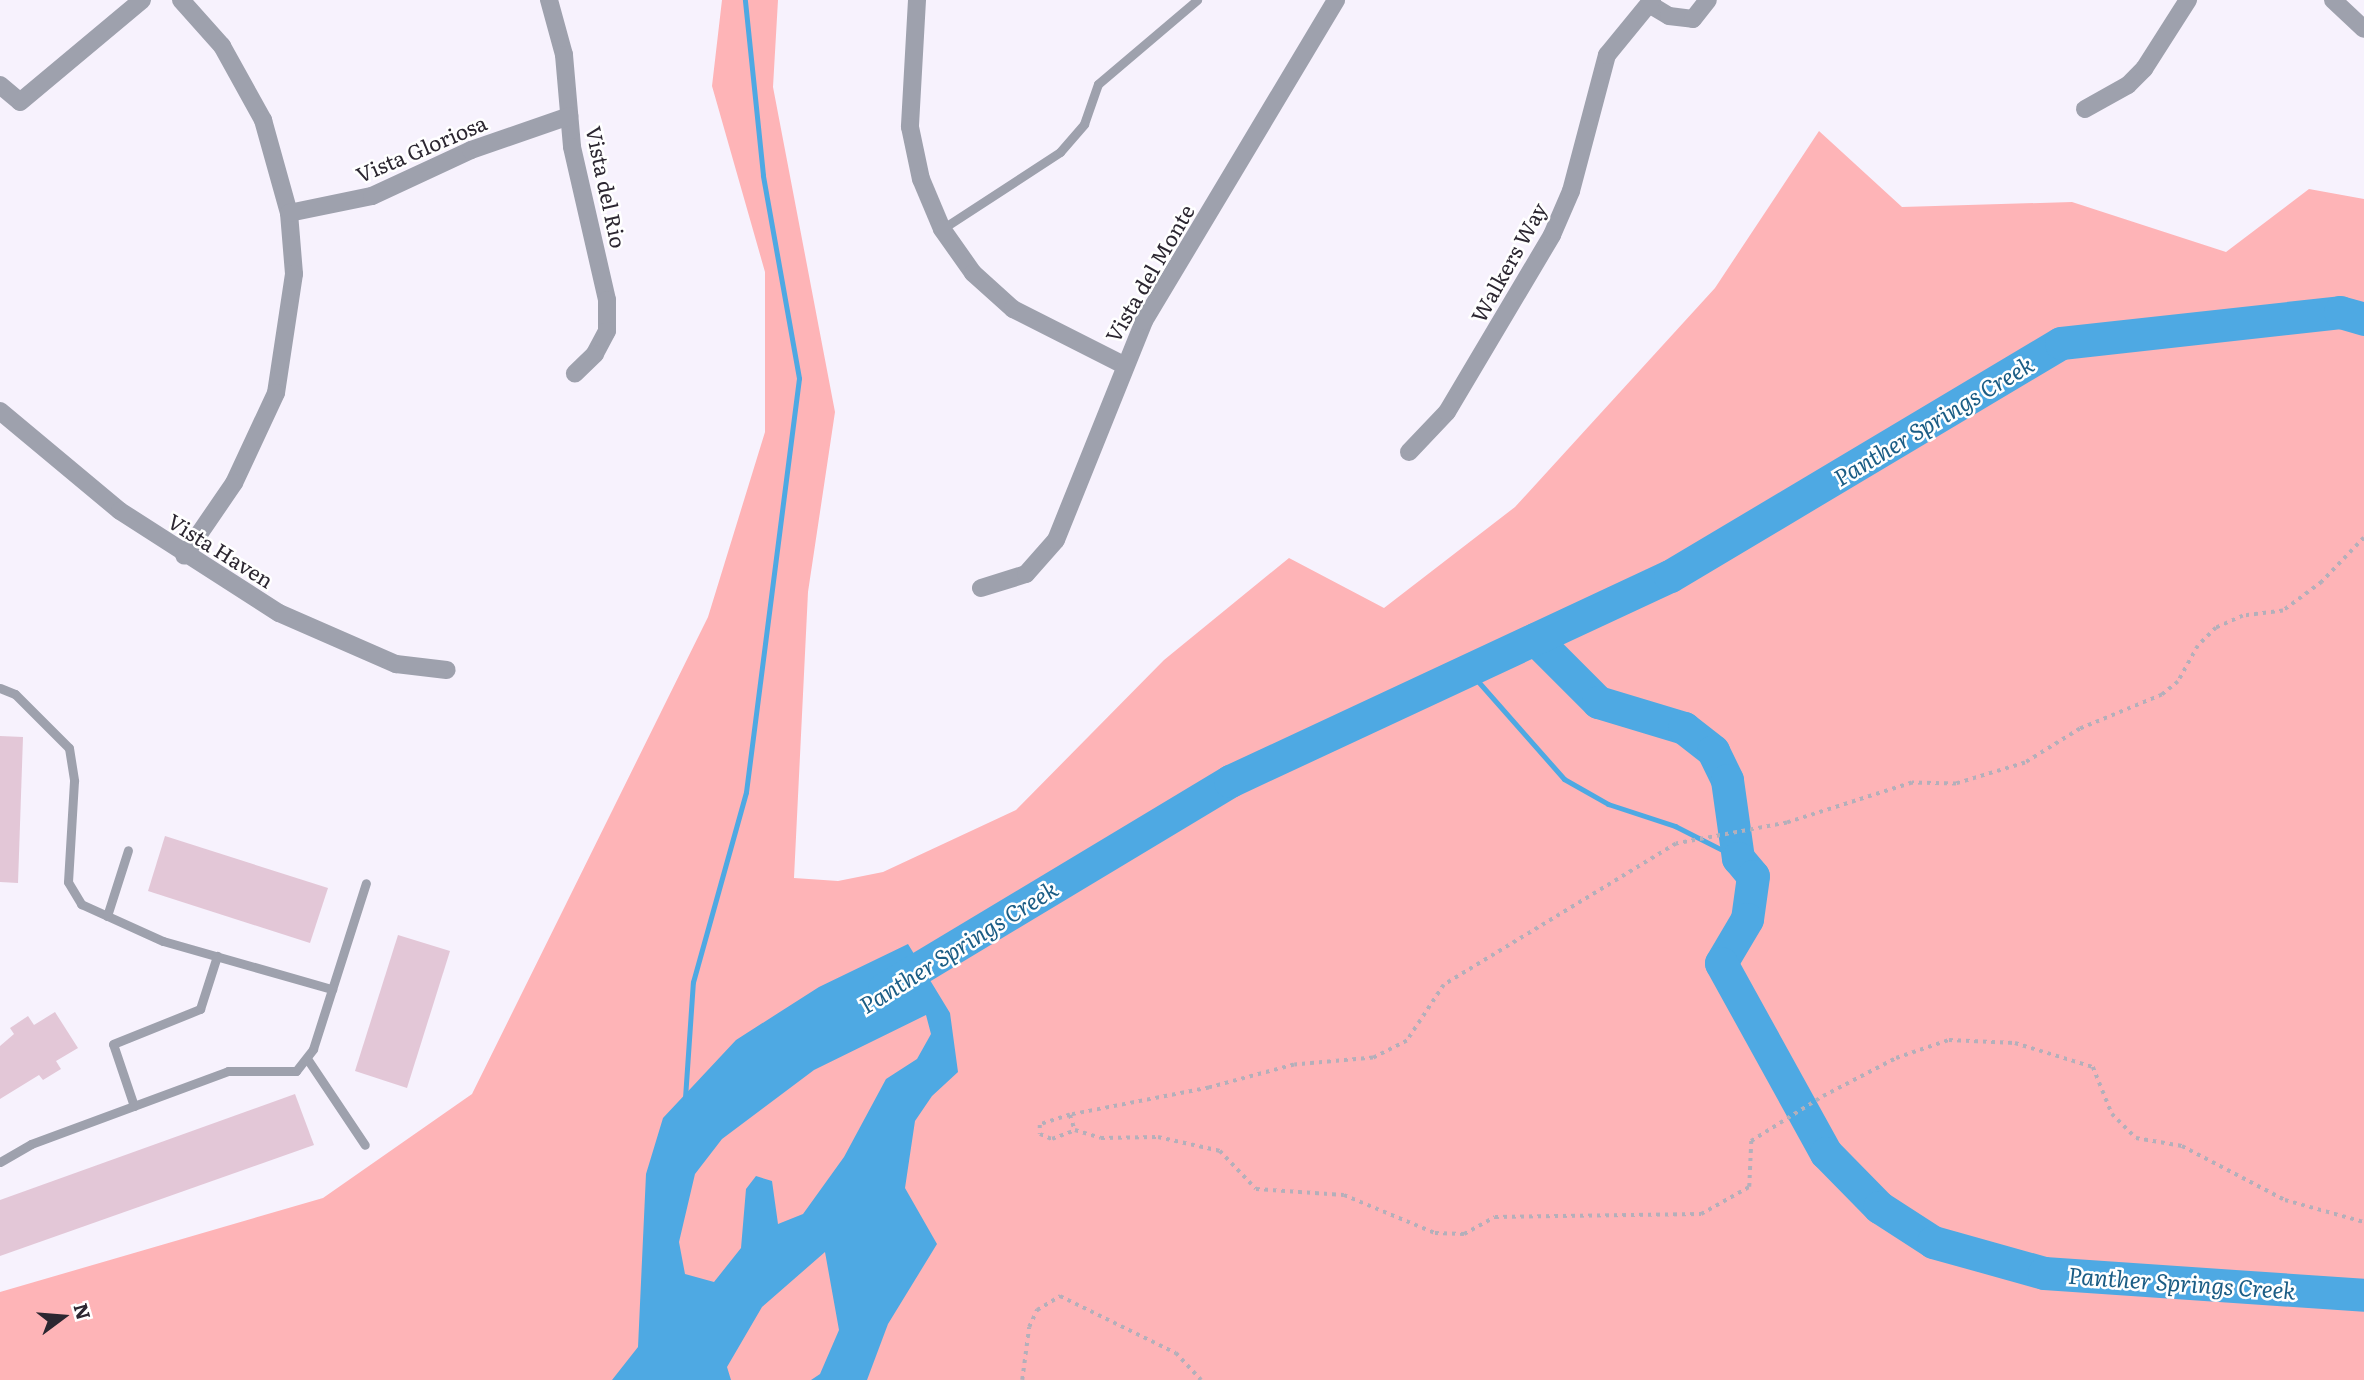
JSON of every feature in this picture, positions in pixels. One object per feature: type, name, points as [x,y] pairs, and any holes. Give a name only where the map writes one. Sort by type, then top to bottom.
[{"type":"street","points":[[0,85],[20,102],[142,0]]},
{"type":"street","points":[[181,0],[244,80],[277,158],[289,213],[292,314],[276,393],[234,482],[184,556]]},
{"type":"street","name":"Vista del Rio","points":[[549,0],[564,55],[569,116],[607,300],[607,331],[595,354],[575,373]]},
{"type":"street","points":[[917,0],[910,127],[921,179],[942,229],[973,273],[1013,309],[1124,365]]},
{"type":"street","name":"Vista del Monte","points":[[981,588],[1026,574],[1056,540],[1143,321],[1336,0]]},
{"type":"street","name":"Walkers Way","points":[[1409,452],[1447,412],[1552,235],[1572,191],[1606,55],[1650,2],[1669,16],[1693,19],[1707,0]]},
{"type":"street","points":[[2085,109],[2128,85],[2144,69],[2188,0]]},
{"type":"street","points":[[2333,0],[2364,29]]},
{"type":"street","name":"Vista Gloriosa","points":[[289,213],[372,196],[471,150],[569,116]]},
{"type":"street","name":"Vista Haven","points":[[0,411],[84,485],[184,556],[279,613],[396,664],[447,670]]},
{"type":"lane","points":[[942,229],[1060,152],[1084,124],[1098,84],[1197,0]]},
{"type":"lane","points":[[0,688],[15,694],[69,747],[74,781],[70,891],[80,904],[217,956],[332,989]]},
{"type":"lane","points":[[107,916],[128,850]]},
{"type":"lane","points":[[0,1162],[31,1143],[228,1071],[280,1074],[296,1071],[308,1060],[366,883]]},
{"type":"lane","points":[[134,1106],[113,1044],[200,1009],[217,956]]},
{"type":"lane","points":[[308,1060],[365,1144]]},
{"type":"path","points":[[2364,538],[2322,582],[2283,611],[2243,616],[2216,628],[2198,646],[2178,682],[2162,695],[2080,729],[2025,763],[1956,783],[1912,783],[1787,823],[1676,844],[1514,939],[1444,985],[1407,1041],[1373,1058],[1294,1065],[1209,1088],[1070,1115],[1040,1125],[1040,1134],[1052,1139],[1074,1130],[1111,1139],[1158,1137],[1209,1147],[1228,1156],[1256,1189],[1344,1195],[1435,1233],[1464,1234],[1495,1217],[1701,1214],[1749,1187],[1751,1141],[1817,1100],[1896,1058],[1949,1040],[2014,1043],[2093,1067],[2112,1114],[2136,1138],[2182,1146],[2285,1200],[2364,1222]]},
{"type":"path","points":[[1070,1115],[1074,1130]]},
{"type":"path","points":[[1022,1380],[1033,1318],[1060,1296],[1177,1353],[1200,1380]]},
{"type":"shaded area","points":[[722,0],[778,0],[773,87],[835,412],[808,592],[794,878],[838,881],[883,872],[1016,810],[1164,660],[1289,558],[1384,608],[1515,507],[1715,288],[1819,131],[1902,207],[2072,202],[2226,252],[2309,189],[2364,199],[2364,1380],[0,1380],[0,1292],[323,1198],[472,1094],[708,617],[765,432],[765,272],[712,86]]},
{"type":"water","points":[[908,944],[950,1013],[958,1072],[932,1096],[915,1121],[905,1188],[937,1244],[888,1324],[867,1380],[811,1380],[820,1374],[839,1330],[825,1252],[762,1307],[727,1367],[731,1380],[612,1380],[638,1347],[646,1174],[663,1118],[736,1040],[819,987]],"holes":[[[926,1015],[931,1034],[917,1059],[886,1079],[844,1157],[803,1214],[778,1224],[772,1181],[756,1176],[746,1189],[741,1248],[714,1282],[685,1274],[679,1242],[695,1174],[722,1139],[814,1070]]]},
{"type":"building","points":[[0,736],[23,737],[18,883],[0,882]]},
{"type":"building","points":[[165,836],[328,888],[310,943],[148,891]]},
{"type":"building","points":[[398,935],[450,951],[407,1088],[355,1071]]},
{"type":"building","points":[[55,1012],[78,1048],[56,1061],[61,1069],[43,1080],[39,1075],[0,1099],[0,1046],[14,1034],[10,1028],[28,1016],[34,1025]]},
{"type":"building","points":[[295,1094],[314,1145],[0,1256],[0,1200]]},
{"type":"waterway","points":[[685,1098],[693,982],[746,792],[799,378],[763,175],[745,0]]},
{"type":"waterway","name":"Panther Springs Creek","points":[[884,989],[1230,781],[1670,576],[2061,343],[2340,312],[2364,319]]},
{"type":"waterway","name":"Panther Springs Creek","points":[[1535,639],[1598,702],[1684,728],[1713,751],[1727,780],[1738,858],[1753,876],[1747,919],[1721,963],[1826,1153],[1879,1207],[1933,1242],[2044,1273],[2364,1295]]},
{"type":"waterway","name":"Panther Springs Creek","points":[[1468,670],[1564,779],[1608,804],[1675,826],[1738,858]]}]
